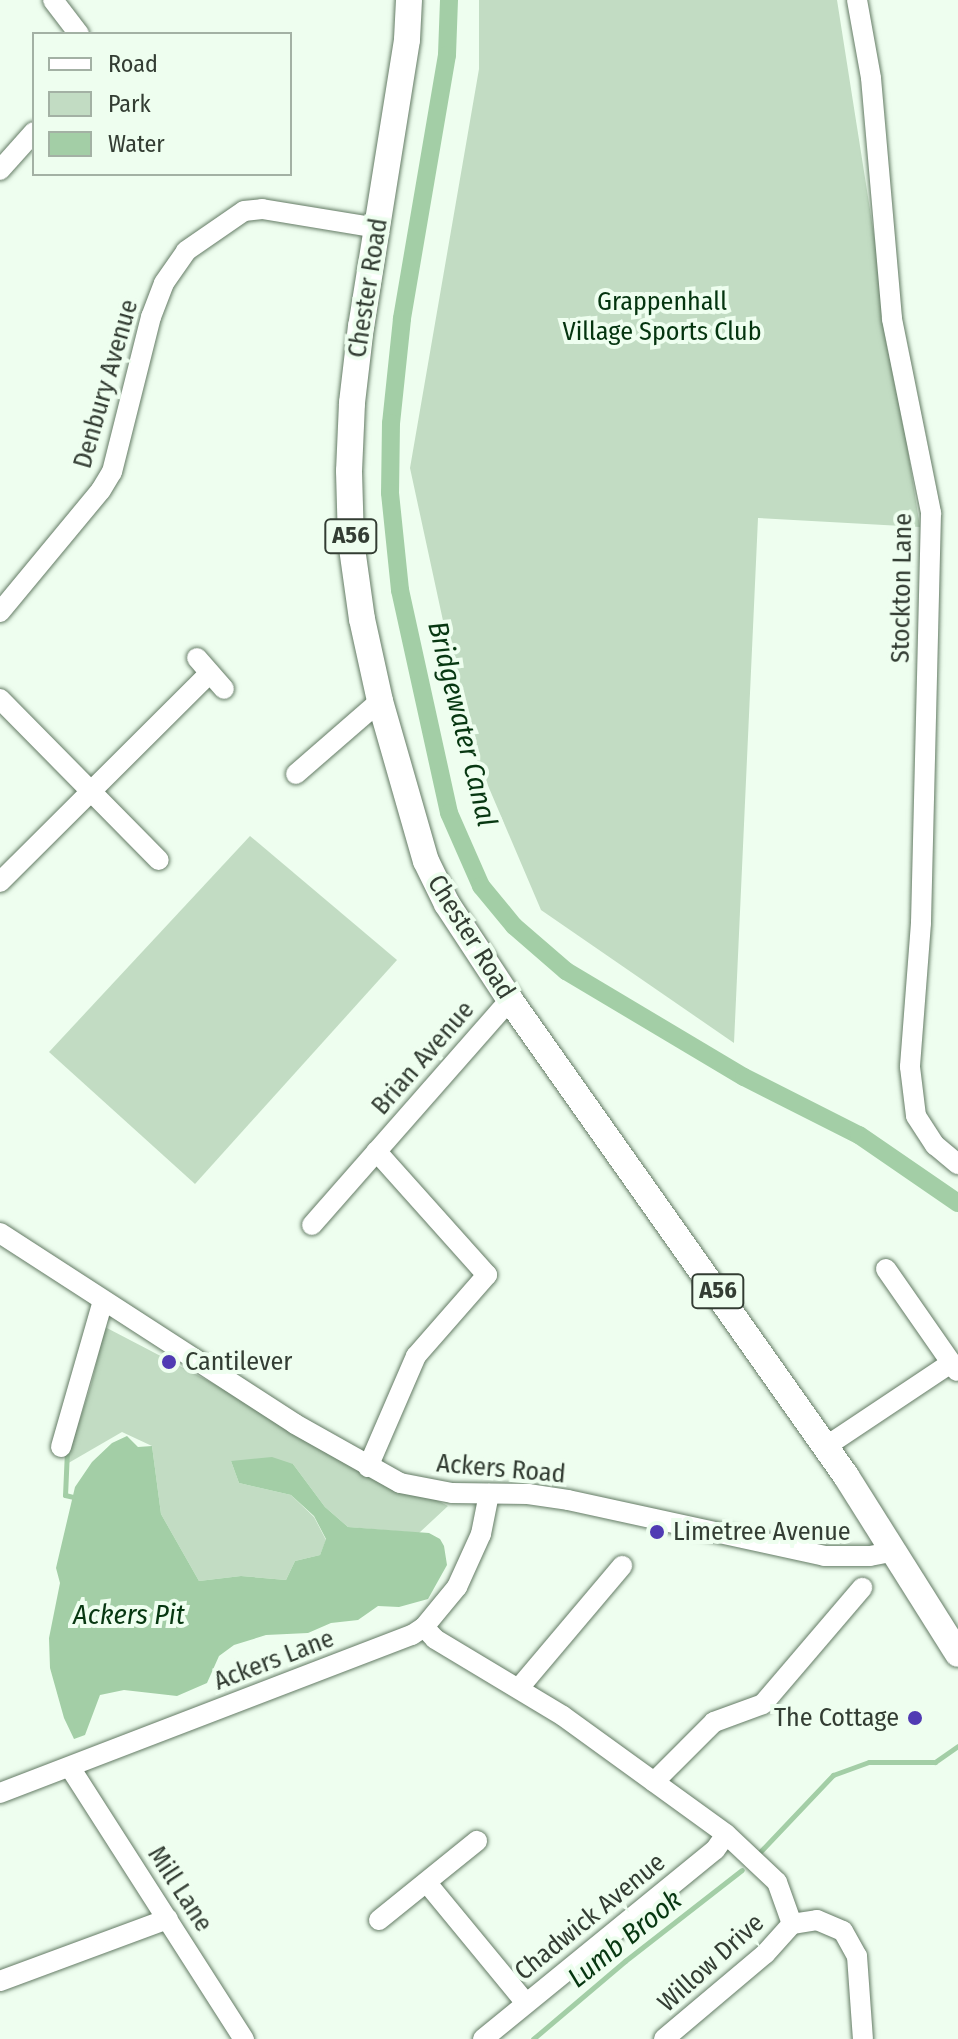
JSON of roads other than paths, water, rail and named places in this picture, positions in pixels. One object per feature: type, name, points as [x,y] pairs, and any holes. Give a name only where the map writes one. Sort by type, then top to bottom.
[{"type":"main road","name":"Chester Road","points":[[409,0],[407,40],[352,403],[349,471],[351,541],[362,619],[380,701],[426,861],[447,904],[510,1000],[825,1447],[895,1551],[958,1654]]},
{"type":"street","points":[[53,0],[77,32]]},
{"type":"street","name":"Stockton Lane","points":[[857,0],[871,78],[892,319],[931,513],[921,923],[910,1067],[916,1116],[935,1145],[958,1164]]},
{"type":"street","points":[[0,170],[32,134]]},
{"type":"street","name":"Denbury Avenue","points":[[0,612],[101,490],[112,472],[151,317],[164,283],[186,251],[244,211],[262,209],[378,228]]},
{"type":"street","points":[[0,882],[91,791],[203,665],[224,689]]},
{"type":"street","points":[[0,699],[159,860]]},
{"type":"street","points":[[296,774],[380,701]]},
{"type":"street","name":"Brian Avenue","points":[[312,1225],[510,1000]]},
{"type":"street","name":"Brian Avenue","points":[[368,1467],[416,1356],[487,1275],[376,1151]]},
{"type":"street","name":"Ackers Road","points":[[0,1233],[368,1467],[400,1483],[426,1489],[568,1500],[824,1556],[855,1557],[895,1551]]},
{"type":"street","points":[[0,1253],[12,1251],[20,1245]]},
{"type":"street","points":[[825,1447],[955,1368],[886,1269]]},
{"type":"street","points":[[61,1447],[103,1301]]},
{"type":"street","name":"Ackers Lane","points":[[0,1793],[71,1769],[331,1664],[378,1650],[424,1627],[457,1587],[481,1534],[489,1494]]},
{"type":"street","points":[[519,1688],[622,1566]]},
{"type":"street","points":[[654,1782],[714,1722],[763,1704],[862,1588]]},
{"type":"street","points":[[424,1627],[435,1639],[519,1688],[726,1834],[777,1882],[792,1924],[817,1920],[843,1931],[857,1956],[863,2039]]},
{"type":"street","name":"Mill Lane","points":[[71,1769],[244,2039]]},
{"type":"street","name":"Chadwick Avenue","points":[[483,2039],[715,1850],[726,1834]]},
{"type":"street","points":[[379,1920],[477,1841]]},
{"type":"street","points":[[427,1883],[525,2002]]},
{"type":"street","points":[[0,1981],[168,1919]]},
{"type":"street","name":"Willow Drive","points":[[664,2039],[765,1954],[792,1924]]},
{"type":"water","name":"Ackers Pit","points":[[127,1436],[138,1447],[152,1446],[161,1514],[199,1581],[241,1576],[286,1580],[295,1561],[320,1555],[326,1539],[314,1516],[291,1495],[239,1483],[231,1461],[272,1457],[293,1464],[325,1507],[348,1527],[429,1533],[440,1539],[444,1546],[447,1565],[428,1599],[399,1607],[378,1606],[358,1620],[331,1623],[308,1633],[266,1635],[234,1645],[219,1656],[207,1683],[177,1696],[124,1690],[100,1695],[85,1735],[74,1739],[64,1718],[50,1668],[49,1638],[60,1583],[56,1568],[75,1487],[92,1462],[112,1443]]},
{"type":"waterway","name":"Bridgewater Canal","points":[[449,0],[447,55],[402,319],[391,423],[390,493],[400,590],[449,813],[481,886],[514,926],[566,971],[744,1077],[859,1135],[958,1203]]},
{"type":"waterway","points":[[67,1450],[65,1495],[73,1497]]},
{"type":"waterway","name":"Lumb Brook","points":[[758,1854],[833,1775],[869,1762],[935,1762],[958,1746]]},
{"type":"waterway","name":"Lumb Brook","points":[[533,2039],[625,1961],[742,1870]]},
{"type":"place","name":"Cantilever","points":[[169,1362]]},
{"type":"place","name":"Limetree Avenue","points":[[657,1532]]},
{"type":"place","name":"The Cottage","points":[[915,1718]]},
{"type":"park label","name":"Grappenhall Village Sports Club","points":[[662,317]]}]
